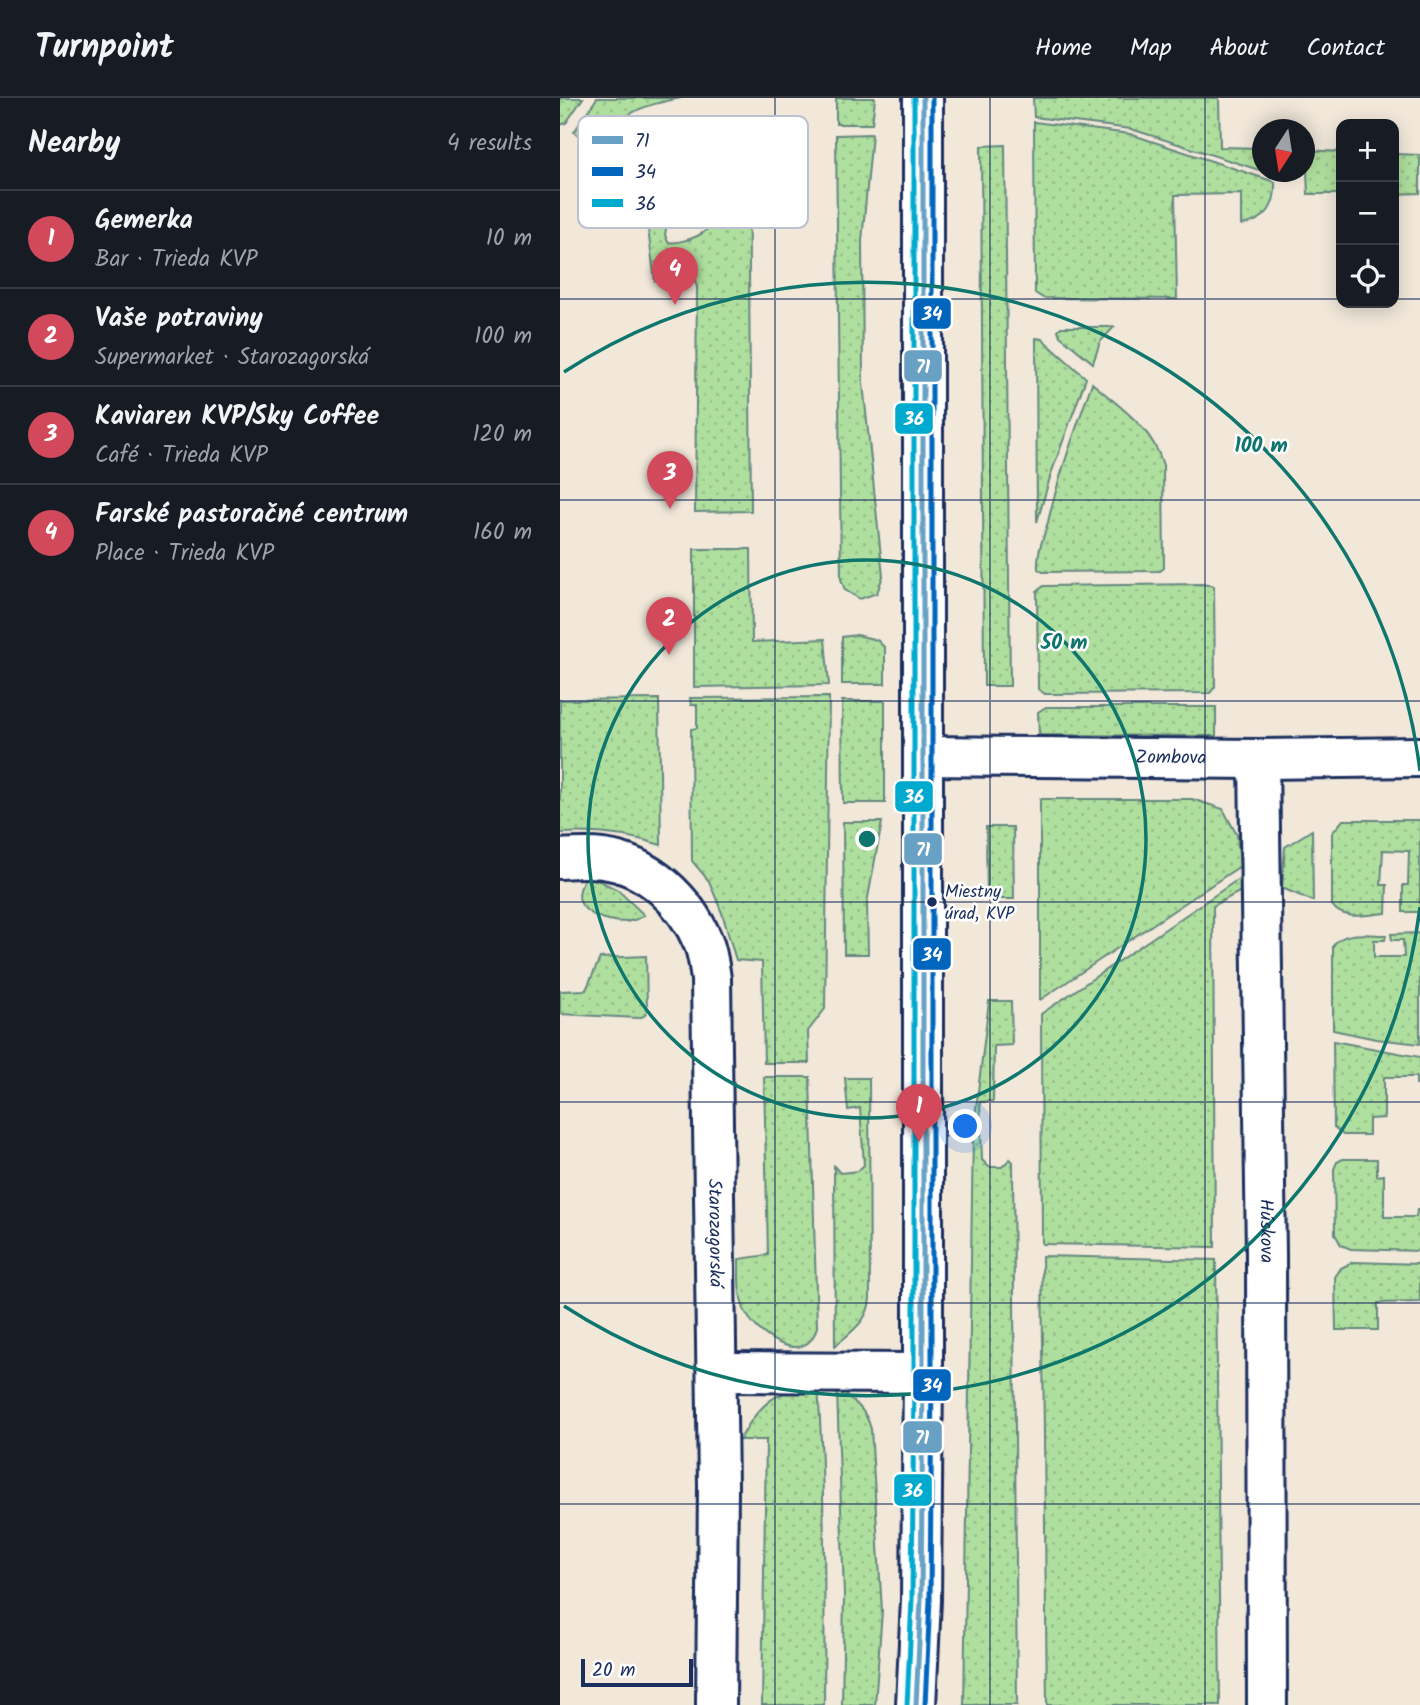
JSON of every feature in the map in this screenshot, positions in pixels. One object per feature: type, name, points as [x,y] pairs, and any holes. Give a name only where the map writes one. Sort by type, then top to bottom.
[{"type":"street","points":[[916,1705],[921,1600],[923,1373],[923,98]]},
{"type":"street","name":"Zombova","points":[[923,757],[1420,757]]},
{"type":"street","name":"Húskova","points":[[1259,759],[1266,1255],[1267,1705]]},
{"type":"street","name":"Starozagorská","points":[[560,859],[605,859],[649,876],[683,905],[704,942],[711,979],[717,1372],[716,1705]]},
{"type":"street","points":[[717,1372],[923,1373]]},
{"type":"green space","points":[[560,98],[583,98],[566,123],[560,125]]},
{"type":"green space","points":[[597,98],[681,98],[654,104],[628,116],[585,116]]},
{"type":"green space","points":[[836,98],[875,98],[872,124],[836,124]]},
{"type":"green space","points":[[1033,98],[1219,98],[1220,147],[1252,148],[1252,168],[1131,129],[1034,117]]},
{"type":"green space","points":[[1034,122],[1130,134],[1252,174],[1252,182],[1275,182],[1274,198],[1268,211],[1257,220],[1241,225],[1241,194],[1175,195],[1177,299],[1043,298],[1035,293]]},
{"type":"green space","points":[[872,134],[862,241],[863,383],[883,576],[877,593],[860,599],[845,590],[841,579],[836,135]]},
{"type":"green space","points":[[1005,145],[1010,686],[984,686],[981,146]]},
{"type":"green space","points":[[1315,151],[1336,152],[1336,194],[1308,194],[1307,182],[1315,182]]},
{"type":"green space","points":[[1399,154],[1420,155],[1420,193],[1399,194]]},
{"type":"green space","points":[[648,228],[665,228],[668,242],[674,243],[690,239],[708,229],[749,228],[751,511],[695,512],[697,287],[694,278],[674,265],[673,281],[655,281]]},
{"type":"green space","points":[[1061,327],[1114,327],[1100,342],[1093,363],[1060,336],[1058,330]]},
{"type":"green space","points":[[1036,338],[1042,339],[1086,378],[1051,474],[1037,522]]},
{"type":"green space","points":[[1092,383],[1143,429],[1163,465],[1164,568],[1160,571],[1043,572],[1038,569],[1039,551],[1057,486]]},
{"type":"green space","points":[[694,549],[751,549],[752,642],[825,639],[829,685],[694,687]]},
{"type":"green space","points":[[1044,586],[1214,586],[1215,687],[1210,693],[1045,694],[1038,689],[1037,591]]},
{"type":"green space","points":[[857,635],[877,640],[885,648],[885,684],[842,684],[842,637]]},
{"type":"green space","points":[[829,697],[825,1009],[808,1031],[809,1063],[764,1063],[762,962],[736,960],[709,881],[692,861],[691,729],[697,728],[697,705],[691,705],[690,698]]},
{"type":"green space","points":[[659,699],[661,845],[611,834],[560,833],[560,700]]},
{"type":"green space","points":[[842,701],[885,701],[885,803],[843,803]]},
{"type":"green space","points":[[1046,707],[1216,707],[1216,736],[1039,735],[1038,712]]},
{"type":"green space","points":[[1040,799],[1192,799],[1223,809],[1237,835],[1240,866],[1040,1000]]},
{"type":"green space","points":[[1343,820],[1420,820],[1420,912],[1403,912],[1403,885],[1408,885],[1409,851],[1383,850],[1381,885],[1387,885],[1386,913],[1349,915],[1343,914],[1332,905],[1332,833]]},
{"type":"green space","points":[[843,822],[882,822],[867,903],[868,954],[844,954]]},
{"type":"green space","points":[[986,827],[1013,827],[1014,899],[987,899]]},
{"type":"green space","points":[[1312,830],[1313,901],[1282,888],[1285,847]]},
{"type":"green space","points":[[586,874],[618,890],[644,915],[620,922],[589,912],[579,898]]},
{"type":"green space","points":[[1240,878],[1241,891],[1213,906],[1215,1247],[1042,1244],[1041,1014]]},
{"type":"green space","points":[[1420,933],[1420,1044],[1333,1030],[1333,946],[1337,941],[1356,934],[1386,935],[1385,940],[1374,940],[1374,957],[1404,957],[1403,940],[1392,940],[1391,934]]},
{"type":"green space","points":[[646,956],[647,1011],[644,1016],[638,1018],[560,1014],[560,991],[586,990],[600,958]]},
{"type":"green space","points":[[989,1001],[1011,1001],[1012,1045],[994,1046],[993,1101],[980,1102],[982,1160],[989,1167],[1002,1167],[1010,1159],[1013,1162],[1017,1705],[964,1705],[973,1133]]},
{"type":"green space","points":[[1333,1041],[1420,1057],[1420,1084],[1416,1084],[1416,1077],[1384,1077],[1384,1118],[1369,1119],[1369,1135],[1343,1135],[1334,1127]]},
{"type":"green space","points":[[764,1077],[810,1077],[817,1327],[811,1340],[802,1346],[780,1344],[758,1328],[744,1309],[740,1291],[739,1259],[768,1255]]},
{"type":"green space","points":[[845,1078],[869,1078],[870,1298],[863,1320],[835,1346],[834,1166],[840,1173],[858,1171],[864,1165],[860,1108],[848,1110]]},
{"type":"green space","points":[[1343,1159],[1377,1159],[1377,1176],[1384,1175],[1384,1217],[1416,1217],[1417,1210],[1420,1210],[1420,1251],[1351,1249],[1341,1245],[1335,1234],[1334,1169],[1337,1162]]},
{"type":"green space","points":[[1042,1256],[1216,1260],[1220,1705],[1047,1705]]},
{"type":"green space","points":[[1353,1262],[1420,1264],[1420,1302],[1378,1303],[1378,1330],[1336,1330],[1335,1277],[1341,1268]]},
{"type":"green space","points":[[818,1385],[824,1545],[824,1705],[762,1705],[766,1440],[740,1440],[754,1417],[771,1400],[791,1390]]},
{"type":"green space","points":[[837,1391],[859,1406],[871,1429],[882,1611],[875,1705],[842,1705],[844,1596]]},
{"type":"transit line","name":"36","points":[[907,1705],[912,1600],[914,1373],[914,98]]},
{"type":"transit line","name":"71","points":[[916,1705],[921,1600],[923,1373],[923,98]]},
{"type":"transit line","name":"34","points":[[925,1705],[930,1600],[932,1373],[932,98]]},
{"type":"place","name":"Farské pastoračné centrum","points":[[675,305]]},
{"type":"place","name":"Kaviaren KVP/Sky Coffee","points":[[670,509]]},
{"type":"place","name":"Vaše potraviny","points":[[669,655]]},
{"type":"place","name":"Miestny úrad, KVP","points":[[932,902]]},
{"type":"place","name":"Gemerka","points":[[919,1142]]}]
